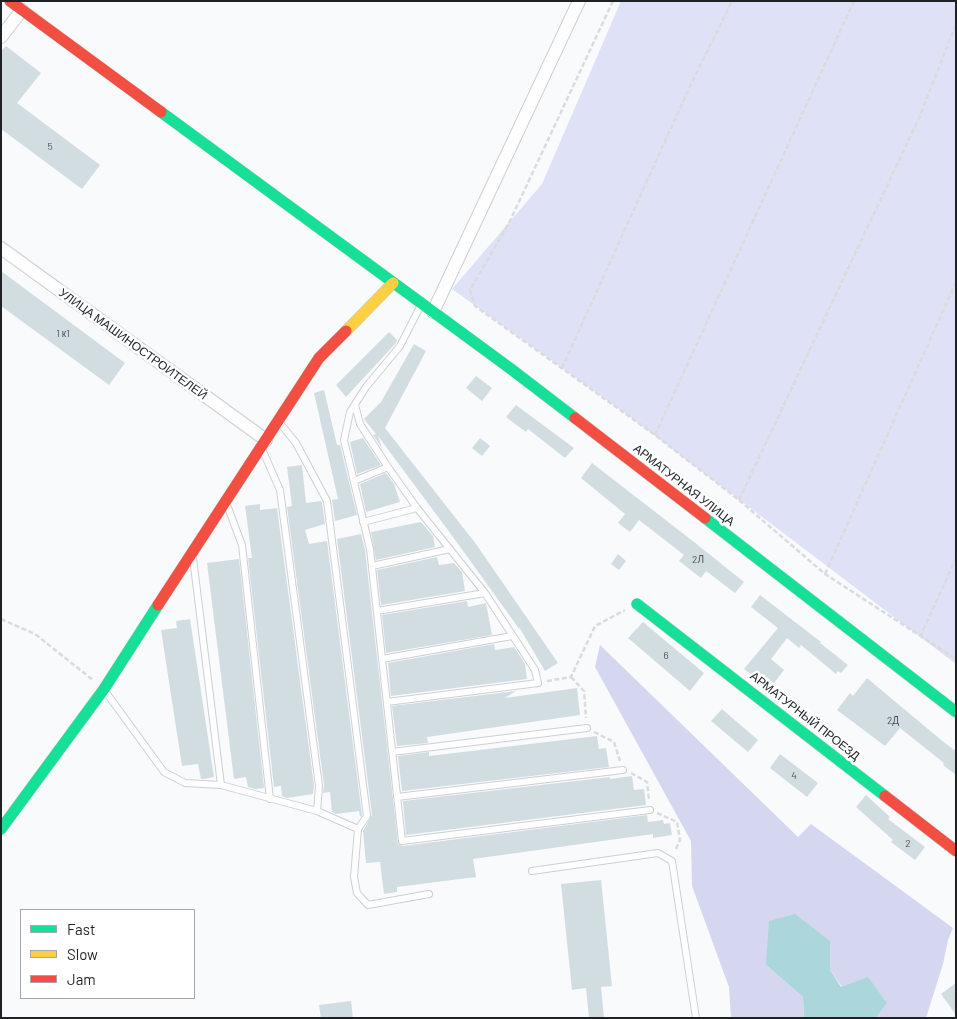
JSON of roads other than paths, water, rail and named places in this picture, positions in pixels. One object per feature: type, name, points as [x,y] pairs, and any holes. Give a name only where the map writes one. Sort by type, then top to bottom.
[{"type":"street","name":"АРМАТУРНАЯ УЛИЦА","points":[[10,1],[511,369],[956,712]]},
{"type":"street","points":[[427,308],[579,1]]},
{"type":"street","points":[[1,37],[22,10]]},
{"type":"street","name":"УЛИЦА МАШИНОСТРОИТЕЛЕЙ","points":[[1,248],[263,444]]},
{"type":"street","points":[[1,829],[104,688],[319,358],[392,283]]},
{"type":"street","name":"АРМАТУРНЫЙ ПРОЕЗД","points":[[637,604],[956,851]]},
{"type":"lane","points":[[427,308],[400,346],[366,387],[350,412],[344,440],[370,549],[402,842],[650,810]]},
{"type":"lane","points":[[355,405],[360,424],[388,467],[417,508],[485,593],[535,670],[538,683],[387,702]]},
{"type":"lane","points":[[278,421],[296,443],[326,500],[367,816],[360,827],[354,878],[357,893],[368,905],[429,894]]},
{"type":"lane","points":[[263,444],[280,490],[319,786],[317,811]]},
{"type":"lane","points":[[354,481],[388,467]]},
{"type":"lane","points":[[225,502],[242,545],[270,799]]},
{"type":"lane","points":[[364,522],[417,508]]},
{"type":"lane","points":[[372,566],[450,549]]},
{"type":"lane","points":[[192,552],[221,786]]},
{"type":"lane","points":[[377,611],[485,593]]},
{"type":"lane","points":[[382,659],[512,636]]},
{"type":"lane","points":[[104,688],[164,772],[185,783],[221,786],[317,811],[360,827]]},
{"type":"lane","points":[[392,752],[587,728]]},
{"type":"lane","points":[[397,797],[623,770]]},
{"type":"lane","points":[[532,871],[658,853],[672,861],[696,1018]]}]
